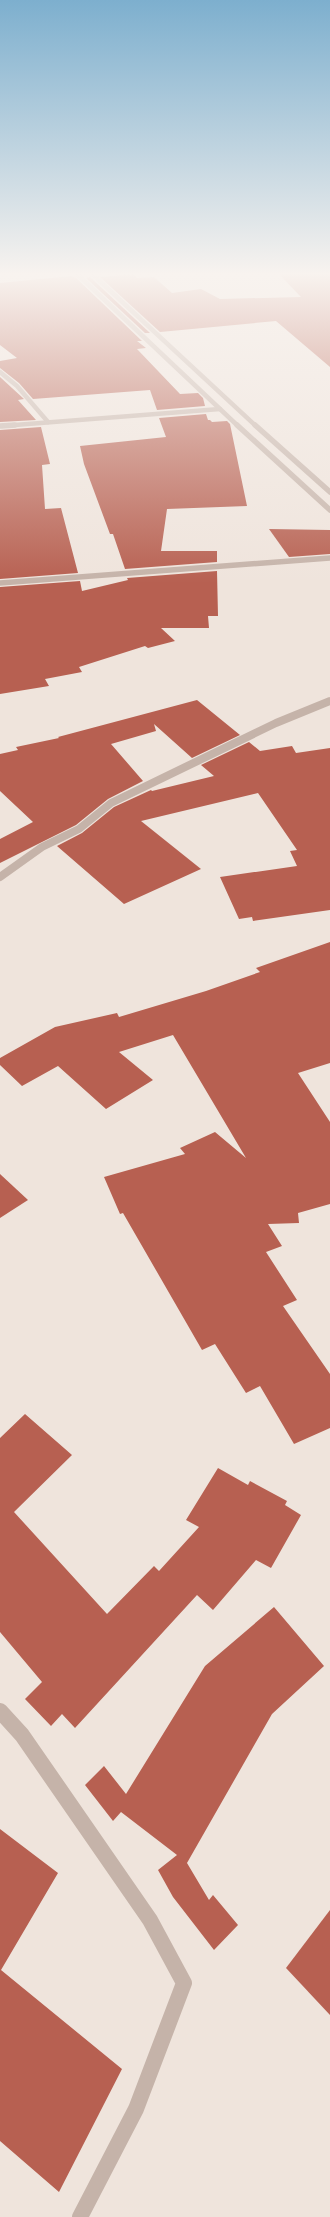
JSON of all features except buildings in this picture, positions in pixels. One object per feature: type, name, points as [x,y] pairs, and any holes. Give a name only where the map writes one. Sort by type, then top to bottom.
[{"type":"street","points":[[5,376],[17,386],[48,422]]},
{"type":"street","points":[[185,376],[330,510]]},
{"type":"street","points":[[201,376],[330,492]]},
{"type":"street","points":[[0,426],[220,410]]},
{"type":"street","points":[[318,498],[330,496]]},
{"type":"street","points":[[0,583],[330,558]]},
{"type":"street","points":[[0,877],[42,846],[78,830],[111,803],[276,724],[330,701]]},
{"type":"street","points":[[0,1711],[22,1736],[150,1920],[184,1984],[136,2109],[80,2217]]}]
